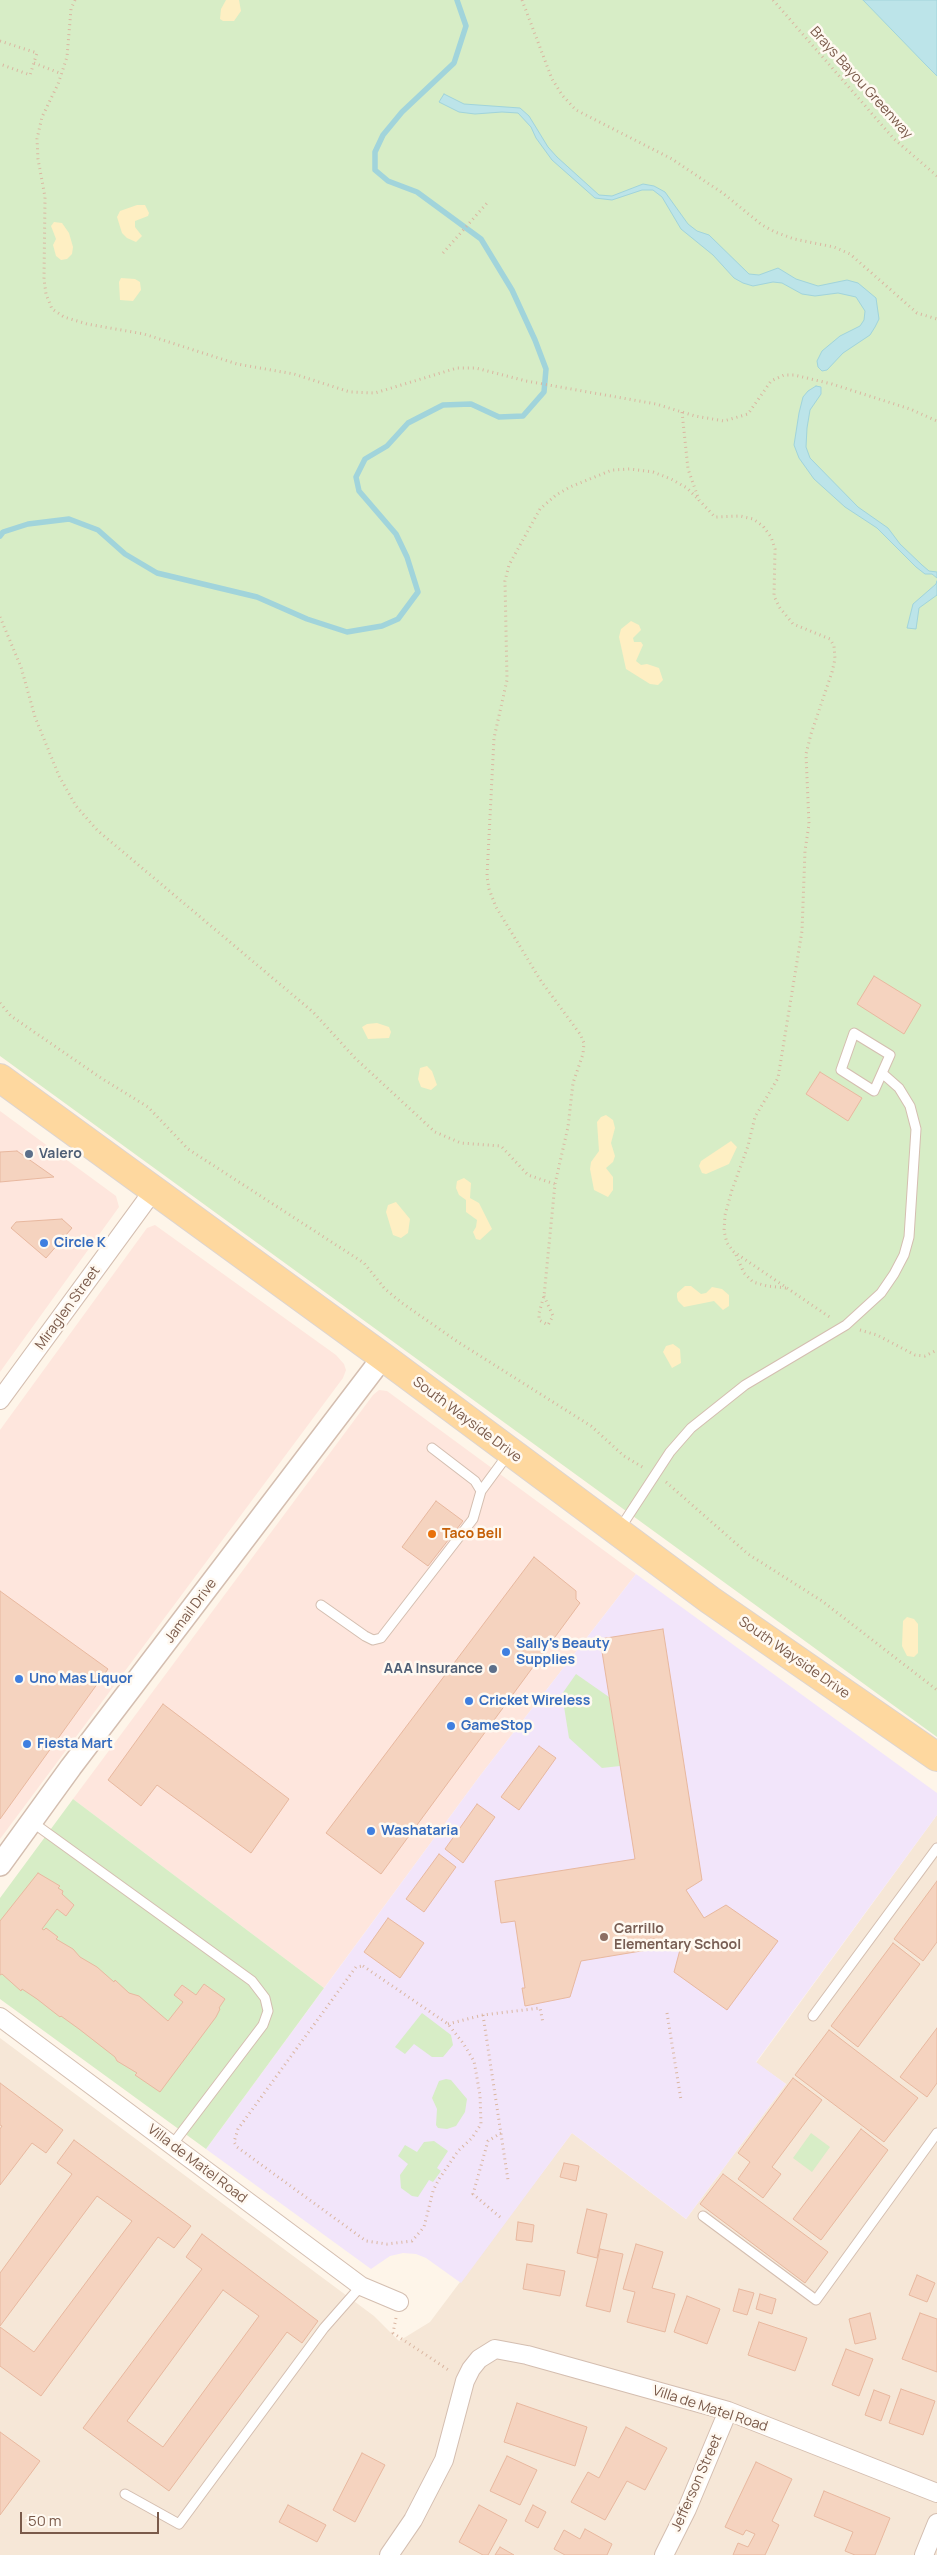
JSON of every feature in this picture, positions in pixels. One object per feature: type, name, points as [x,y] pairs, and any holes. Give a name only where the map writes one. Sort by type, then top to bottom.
[{"type":"main road","name":"South Wayside Drive","points":[[0,1078],[383,1357],[710,1600],[937,1757]]},
{"type":"street","name":"Miraglen Street","points":[[0,1400],[153,1191]]},
{"type":"street","name":"Jamail Drive","points":[[0,1866],[71,1767],[383,1357]]},
{"type":"street","name":"Villa de Matel Road","points":[[0,2017],[361,2286],[399,2302]]},
{"type":"street","name":"Villa de Matel Road","points":[[465,2381],[479,2359],[495,2349],[527,2355],[728,2411],[937,2493]]},
{"type":"street","points":[[389,2555],[413,2520],[444,2460],[465,2381]]},
{"type":"street","name":"Jefferson Street","points":[[664,2555],[687,2509],[728,2411]]},
{"type":"street","points":[[924,2555],[937,2524]]},
{"type":"lane","points":[[854,1033],[890,1055],[882,1073],[874,1091],[841,1070],[854,1033]]},
{"type":"lane","points":[[618,1531],[670,1452],[691,1428],[768,1370],[846,1325],[870,1304],[890,1281],[904,1256],[909,1237],[916,1129],[910,1106],[899,1088],[882,1073]]},
{"type":"lane","points":[[432,1448],[475,1480],[481,1491]]},
{"type":"lane","points":[[321,1605],[365,1636],[373,1640],[381,1638],[473,1519],[481,1491],[510,1452]]},
{"type":"lane","points":[[32,1822],[252,1981],[265,1998],[268,2011],[263,2025],[172,2145]]},
{"type":"lane","points":[[813,2016],[937,1848]]},
{"type":"lane","points":[[704,2216],[816,2300],[937,2133]]},
{"type":"lane","points":[[125,2494],[179,2524],[324,2328],[361,2286]]},
{"type":"path","points":[[75,0],[71,8],[68,50],[62,74],[42,118],[37,140],[38,159],[45,196],[44,279],[46,294],[52,309],[64,317],[87,324],[144,334],[237,364],[294,374],[350,392],[375,393],[457,368],[492,371],[526,382],[656,404],[724,421],[748,414],[771,381],[784,375],[794,375],[832,384],[910,409],[937,422]]},
{"type":"path","points":[[522,0],[552,79],[562,95],[576,110],[672,159],[724,194],[746,214],[775,232],[794,239],[834,247],[850,254],[917,313],[937,319]]},
{"type":"path","name":"Brays Bayou Greenway","points":[[773,0],[894,139],[937,176]]},
{"type":"path","points":[[0,40],[37,53],[30,75],[0,64]]},
{"type":"path","points":[[34,63],[62,74]]},
{"type":"path","points":[[443,253],[488,203]]},
{"type":"path","points":[[682,412],[688,469],[699,500]]},
{"type":"path","points":[[544,1296],[553,1316],[548,1325],[539,1320],[544,1296],[555,1184],[568,1127],[573,1083],[583,1054],[584,1043],[580,1034],[549,994],[496,907],[487,876],[494,738],[507,680],[504,581],[509,565],[540,509],[570,486],[612,470],[630,469],[652,472],[687,488],[715,517],[740,516],[752,519],[763,526],[771,537],[775,549],[774,596],[780,608],[792,624],[830,639],[834,646],[835,659],[806,754],[809,824],[805,851],[802,930],[778,1078],[755,1117],[725,1215],[724,1231],[727,1243],[740,1260],[744,1273],[753,1282],[767,1286],[787,1288]]},
{"type":"path","points":[[0,617],[21,667],[35,717],[59,776],[76,806],[97,830],[314,1012],[355,1058],[435,1132],[460,1143],[501,1146],[528,1175],[555,1184]]},
{"type":"path","points":[[0,1003],[11,1016],[101,1078],[148,1107],[188,1149],[364,1263],[385,1289],[402,1303],[466,1347],[591,1426],[624,1456],[656,1474],[748,1554],[822,1601],[937,1690]]},
{"type":"path","points":[[734,1252],[828,1316],[846,1325],[877,1335],[915,1355],[925,1356],[937,1350]]},
{"type":"path","points":[[448,2024],[464,2043],[474,2061],[480,2095],[481,2124],[472,2138],[458,2151],[439,2179],[433,2191],[424,2227],[412,2241],[381,2244],[366,2241],[237,2147],[234,2142],[238,2129],[356,1967],[363,1966],[371,1970],[448,2024],[483,2015],[540,2008],[543,2023]]},
{"type":"path","points":[[667,2013],[681,2100]]},
{"type":"path","points":[[483,2015],[508,2180]]},
{"type":"path","points":[[500,2217],[473,2194],[488,2141],[501,2133]]},
{"type":"path","points":[[399,2302],[393,2333],[465,2381]]},
{"type":"shaded area","name":"Valero","points":[[0,1111],[116,1196],[119,1207],[0,1372]]},
{"type":"shaded area","points":[[155,1225],[336,1355],[344,1364],[346,1370],[343,1378],[0,1839],[0,1430],[147,1228]]},
{"type":"shaded area","points":[[379,1390],[387,1391],[636,1574],[479,1777],[324,1988],[73,1799],[373,1395]]},
{"type":"shaded area","name":"Carrillo Elementary School","points":[[636,1574],[937,1793],[937,1815],[756,2062],[786,2084],[686,2219],[572,2133],[461,2283],[426,2258],[416,2254],[403,2253],[390,2256],[371,2269],[206,2149],[479,1777]]},
{"type":"shaded area","points":[[937,1815],[937,2555],[0,2555],[0,2038],[374,2316],[399,2341],[430,2322],[572,2133],[686,2219],[786,2084],[756,2063]]},
{"type":"green space","points":[[0,0],[937,0],[937,1737],[0,1056]]},
{"type":"green space","points":[[576,1674],[609,1697],[620,1766],[602,1768],[569,1738],[562,1694]]},
{"type":"green space","points":[[73,1799],[324,1988],[206,2149],[0,1999],[0,1898]]},
{"type":"green space","points":[[422,2013],[451,2035],[453,2045],[443,2057],[432,2057],[414,2044],[405,2054],[395,2047]]},
{"type":"green space","points":[[451,2080],[467,2099],[465,2112],[456,2126],[447,2129],[438,2128],[436,2125],[437,2109],[432,2098],[439,2081]]},
{"type":"green space","points":[[811,2133],[830,2147],[812,2172],[793,2158]]},
{"type":"green space","points":[[434,2141],[448,2151],[437,2168],[441,2171],[433,2182],[429,2180],[418,2197],[412,2196],[401,2188],[400,2175],[408,2164],[398,2156],[405,2145],[417,2152],[424,2142]]},
{"type":"sand","points":[[226,0],[239,0],[241,11],[234,21],[223,21],[220,19],[221,9]]},
{"type":"sand","points":[[137,205],[145,205],[149,213],[148,216],[135,221],[135,227],[142,236],[136,242],[127,238],[122,233],[117,217],[120,211]]},
{"type":"sand","points":[[54,222],[62,223],[69,233],[73,247],[72,254],[67,259],[61,260],[56,256],[53,245],[56,239],[51,226]]},
{"type":"sand","points":[[121,278],[135,279],[140,282],[141,290],[133,301],[120,300],[119,282]]},
{"type":"sand","points":[[631,621],[639,625],[641,630],[633,638],[634,642],[641,642],[643,645],[636,661],[641,665],[647,664],[659,668],[663,680],[658,685],[650,684],[626,669],[619,637],[621,629]]},
{"type":"sand","points":[[377,1023],[389,1027],[391,1032],[389,1038],[368,1039],[362,1027],[367,1024]]},
{"type":"sand","points":[[427,1066],[432,1071],[437,1085],[431,1090],[421,1087],[418,1079],[420,1068]]},
{"type":"sand","points":[[606,1115],[613,1120],[615,1128],[611,1143],[615,1156],[613,1162],[606,1168],[613,1177],[613,1190],[608,1197],[594,1190],[590,1169],[591,1162],[599,1151],[597,1122]]},
{"type":"sand","points":[[731,1141],[737,1147],[729,1164],[706,1174],[702,1173],[699,1166],[701,1161]]},
{"type":"sand","points":[[464,1178],[471,1183],[470,1198],[479,1203],[492,1229],[480,1240],[476,1239],[473,1232],[477,1220],[466,1212],[466,1200],[459,1195],[456,1188],[457,1181]]},
{"type":"sand","points":[[396,1202],[410,1219],[408,1233],[401,1238],[393,1235],[386,1212],[388,1205]]},
{"type":"sand","points":[[685,1286],[691,1286],[701,1294],[706,1293],[712,1287],[722,1289],[729,1295],[729,1306],[723,1310],[714,1301],[684,1307],[678,1301],[677,1293]]},
{"type":"sand","points":[[673,1344],[680,1349],[681,1363],[672,1368],[663,1352],[666,1346]]},
{"type":"sand","points":[[907,1617],[914,1619],[918,1624],[918,1653],[914,1657],[907,1656],[902,1646],[903,1621]]},
{"type":"water","points":[[863,0],[937,0],[937,76],[926,65]]},
{"type":"water","points":[[444,94],[464,104],[520,108],[529,116],[548,147],[557,157],[599,195],[612,196],[643,184],[654,186],[665,192],[688,224],[697,231],[709,235],[749,274],[759,275],[778,268],[796,279],[818,286],[847,280],[858,283],[876,298],[879,319],[875,327],[870,335],[843,353],[827,370],[822,371],[818,367],[817,361],[822,351],[840,336],[860,326],[864,320],[865,311],[856,297],[838,293],[815,296],[802,294],[782,283],[773,282],[753,286],[743,283],[734,278],[713,255],[681,229],[662,197],[653,190],[642,190],[612,200],[595,198],[552,160],[536,138],[531,127],[518,113],[475,114],[459,112],[439,102]]},
{"type":"water","points":[[816,386],[821,387],[821,394],[810,410],[806,447],[810,458],[858,507],[888,528],[900,544],[922,565],[929,571],[937,572],[937,578],[932,574],[925,574],[877,528],[845,507],[814,479],[799,458],[794,445],[799,413],[803,397]]},
{"type":"water","points":[[937,581],[937,595],[919,608],[916,629],[907,628],[913,604]]},
{"type":"building","points":[[874,976],[921,1005],[904,1034],[857,1004]]},
{"type":"building","points":[[820,1072],[862,1098],[848,1121],[806,1094]]},
{"type":"building","points":[[17,1151],[54,1177],[0,1182],[0,1152]]},
{"type":"building","name":"Circle K","points":[[62,1219],[72,1228],[46,1258],[11,1228],[16,1222]]},
{"type":"building","name":"Taco Bell","points":[[436,1501],[463,1521],[428,1566],[402,1547]]},
{"type":"building","points":[[534,1557],[576,1591],[576,1599],[580,1603],[381,1874],[326,1833]]},
{"type":"building","name":"Fiesta Mart","points":[[0,1591],[108,1669],[0,1819]]},
{"type":"building","points":[[663,1629],[702,1880],[686,1890],[704,1918],[726,1905],[778,1941],[727,2010],[674,1972],[681,1946],[650,1938],[647,1950],[581,1961],[570,1997],[525,2006],[522,1988],[525,1988],[515,1921],[501,1923],[495,1881],[635,1859],[600,1639]]},
{"type":"building","points":[[163,1704],[289,1799],[251,1853],[157,1785],[141,1806],[108,1780]]},
{"type":"building","points":[[539,1746],[556,1758],[519,1810],[501,1797]]},
{"type":"building","points":[[477,1804],[495,1817],[463,1863],[445,1849]]},
{"type":"building","points":[[439,1854],[456,1867],[424,1912],[406,1899]]},
{"type":"building","points":[[38,1873],[60,1886],[58,1888],[63,1891],[62,1894],[74,1905],[66,1916],[57,1909],[42,1929],[46,1928],[58,1937],[56,1939],[73,1949],[80,1957],[97,1967],[114,1982],[115,1980],[129,1993],[139,1996],[168,2021],[183,2002],[174,1995],[182,1985],[196,1995],[204,1984],[225,1999],[216,2017],[160,2092],[135,2075],[137,2073],[117,2061],[115,2057],[79,2029],[22,1989],[21,1991],[2,1974],[0,1975],[0,1921]]},
{"type":"building","points":[[937,1881],[937,1942],[923,1961],[894,1939]]},
{"type":"building","points":[[388,1918],[424,1943],[400,1978],[364,1952]]},
{"type":"building","points":[[893,1943],[920,1964],[858,2047],[831,2026]]},
{"type":"building","points":[[937,2028],[937,2083],[927,2097],[900,2077]]},
{"type":"building","points":[[829,2030],[918,2098],[884,2142],[795,2075]]},
{"type":"building","points":[[793,2078],[822,2100],[772,2167],[781,2174],[763,2198],[738,2179],[750,2162],[738,2153]]},
{"type":"building","points":[[0,2083],[63,2130],[46,2153],[32,2143],[0,2185],[0,2129],[2,2126],[0,2125]]},
{"type":"building","points":[[861,2129],[888,2150],[821,2240],[793,2219]]},
{"type":"building","points":[[74,2140],[191,2226],[174,2248],[158,2237],[41,2396],[0,2366],[0,2327],[34,2352],[132,2221],[97,2196],[0,2326],[0,2273],[72,2174],[57,2163]]},
{"type":"building","points":[[564,2163],[579,2166],[576,2181],[560,2177]]},
{"type":"building","points":[[723,2174],[828,2252],[805,2283],[700,2204]]},
{"type":"building","points":[[587,2209],[607,2214],[597,2258],[577,2253]]},
{"type":"building","points":[[518,2222],[534,2225],[532,2242],[516,2240]]},
{"type":"building","points":[[202,2234],[318,2321],[302,2343],[287,2332],[169,2491],[83,2428],[202,2269],[186,2257]],"holes":[[[223,2290],[259,2316],[163,2447],[127,2421]]]},
{"type":"building","points":[[636,2244],[663,2252],[652,2288],[675,2294],[665,2332],[627,2322],[635,2292],[623,2289]]},
{"type":"building","points":[[600,2249],[623,2254],[610,2312],[586,2306]]},
{"type":"building","points":[[527,2264],[565,2271],[560,2296],[523,2289]]},
{"type":"building","points":[[917,2275],[935,2283],[927,2302],[909,2295]]},
{"type":"building","points":[[739,2289],[754,2293],[747,2315],[733,2311]]},
{"type":"building","points":[[760,2294],[776,2299],[772,2314],[756,2309]]},
{"type":"building","points":[[687,2296],[720,2309],[707,2344],[674,2332]]},
{"type":"building","points":[[870,2313],[876,2339],[855,2344],[849,2319]]},
{"type":"building","points":[[920,2313],[937,2319],[937,2372],[902,2359]]},
{"type":"building","points":[[759,2322],[807,2338],[795,2371],[748,2355]]},
{"type":"building","points":[[846,2349],[873,2359],[859,2396],[832,2385]]},
{"type":"building","points":[[901,2389],[935,2401],[923,2435],[889,2423]]},
{"type":"building","points":[[874,2390],[890,2396],[881,2421],[865,2415]]},
{"type":"building","points":[[517,2403],[587,2427],[575,2466],[504,2442]]},
{"type":"building","points":[[626,2427],[667,2448],[645,2490],[627,2481],[605,2520],[571,2502],[588,2472],[599,2478]]},
{"type":"building","points":[[0,2432],[40,2461],[0,2515]]},
{"type":"building","points":[[362,2453],[385,2465],[355,2522],[333,2510]]},
{"type":"building","points":[[507,2456],[537,2470],[520,2505],[490,2491]]},
{"type":"building","points":[[756,2462],[792,2479],[772,2521],[779,2525],[765,2555],[733,2555],[738,2543],[748,2547],[755,2534],[746,2530],[743,2535],[725,2527]]},
{"type":"building","points":[[824,2491],[890,2518],[875,2555],[855,2555],[845,2551],[853,2532],[814,2516]]},
{"type":"building","points":[[288,2505],[326,2525],[317,2542],[279,2522]]},
{"type":"building","points":[[479,2505],[507,2520],[488,2555],[483,2555],[459,2542]]},
{"type":"building","points":[[533,2505],[546,2512],[538,2528],[525,2521]]},
{"type":"building","points":[[585,2529],[612,2544],[607,2555],[565,2555],[554,2549],[564,2530],[580,2539]]},
{"type":"building","points":[[500,2547],[514,2555],[495,2555]]},
{"type":"waterway","points":[[0,536],[3,532],[28,524],[69,519],[98,530],[125,554],[157,573],[257,597],[307,619],[347,632],[382,626],[398,619],[418,592],[407,557],[396,534],[359,491],[356,477],[365,459],[387,446],[408,423],[443,405],[471,404],[499,417],[523,416],[544,392],[546,369],[535,340],[512,290],[481,239],[417,192],[388,181],[375,170],[375,152],[383,135],[402,112],[454,63],[466,26],[457,0]]},
{"type":"place","name":"Valero","points":[[29,1154]]},
{"type":"place","name":"Circle K","points":[[44,1243]]},
{"type":"place","name":"Taco Bell","points":[[432,1534]]},
{"type":"place","name":"Sally's Beauty Supplies","points":[[506,1652]]},
{"type":"place","name":"AAA Insurance","points":[[493,1669]]},
{"type":"place","name":"Uno Mas Liquor","points":[[19,1679]]},
{"type":"place","name":"Cricket Wireless","points":[[469,1701]]},
{"type":"place","name":"GameStop","points":[[451,1726]]},
{"type":"place","name":"Fiesta Mart","points":[[27,1744]]},
{"type":"place","name":"Washataria","points":[[371,1831]]},
{"type":"place","name":"Carrillo Elementary School","points":[[604,1937]]}]
